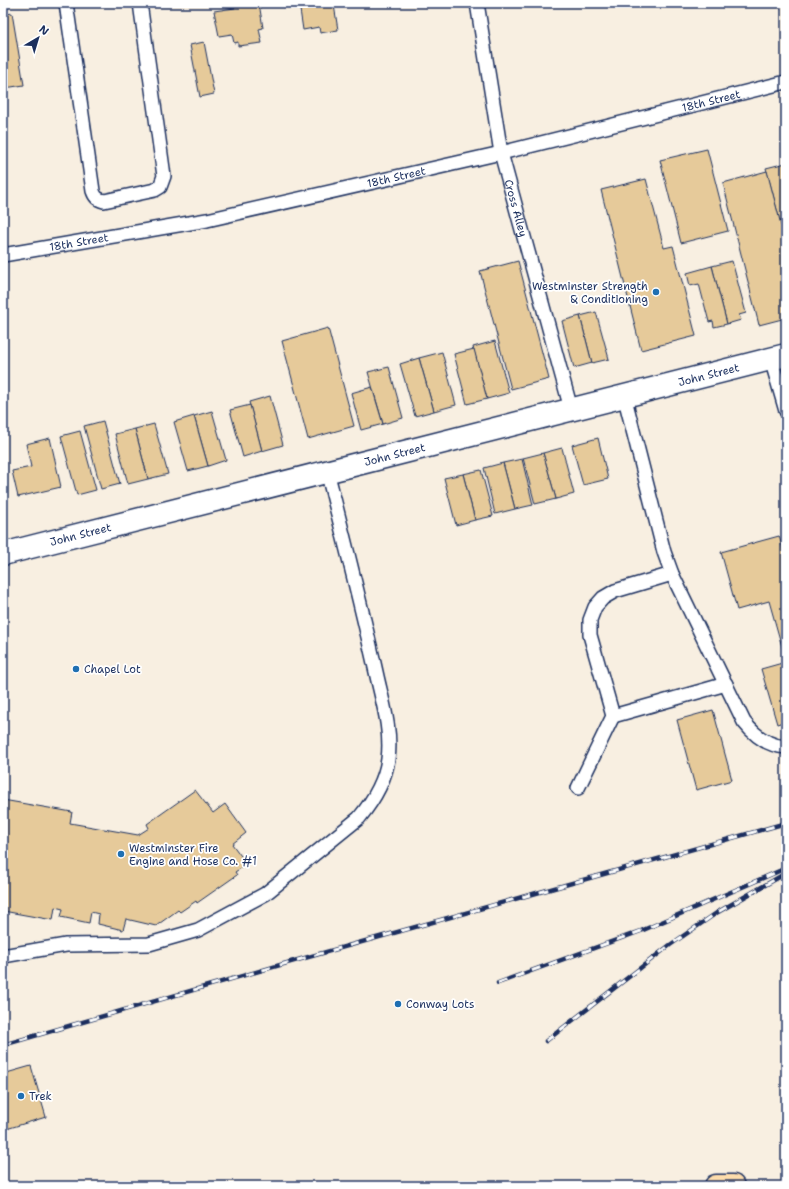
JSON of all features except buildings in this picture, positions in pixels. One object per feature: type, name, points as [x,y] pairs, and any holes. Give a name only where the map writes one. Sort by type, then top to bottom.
[{"type":"highway","points":[[716,1186],[733,1186]]},
{"type":"street","name":"John Street","points":[[3,554],[779,357]]},
{"type":"lane","points":[[66,3],[93,191],[98,200],[104,201],[155,190],[160,187],[164,176],[140,3]]},
{"type":"lane","name":"Cross Alley","points":[[477,3],[502,153],[571,409]]},
{"type":"lane","name":"18th Street","points":[[3,255],[207,220],[502,153],[786,82]]},
{"type":"lane","points":[[779,357],[786,411]]},
{"type":"lane","points":[[624,396],[664,552],[672,574],[744,722],[753,733],[771,744],[786,747]]},
{"type":"lane","points":[[3,956],[66,946],[150,944],[198,930],[265,894],[359,818],[368,806],[379,789],[388,759],[389,745],[386,719],[362,610],[327,471]]},
{"type":"lane","points":[[578,788],[613,716],[590,635],[590,620],[594,607],[603,598],[615,591],[672,574]]},
{"type":"lane","points":[[613,716],[726,684]]},
{"type":"railway","points":[[3,1045],[287,963],[786,823]]},
{"type":"railway","points":[[498,983],[641,931],[786,868]]},
{"type":"railway","points":[[546,1041],[670,945],[718,912],[781,876]]},
{"type":"place","name":"Westminster Strength & Conditioning","points":[[656,292]]},
{"type":"place","name":"Chapel Lot","points":[[76,669]]},
{"type":"place","name":"Westminster Fire Engine and Hose Co. #1","points":[[121,854]]},
{"type":"place","name":"Conway Lots","points":[[398,1004]]},
{"type":"place","name":"Trek","points":[[21,1096]]}]
